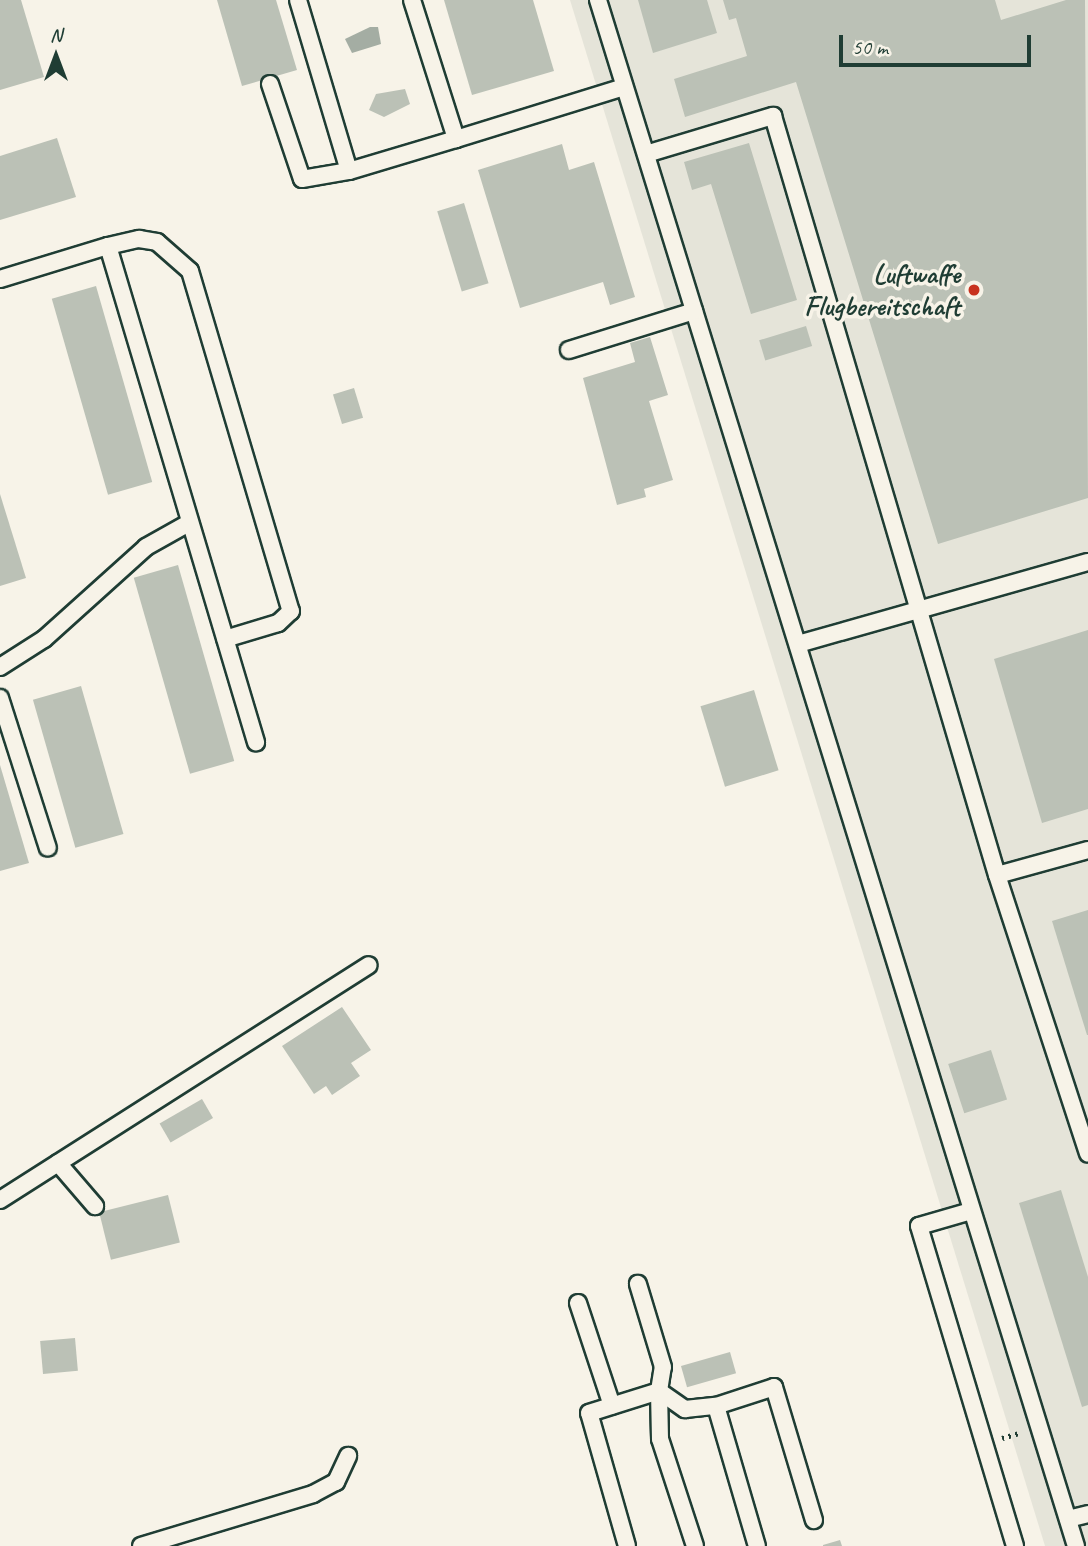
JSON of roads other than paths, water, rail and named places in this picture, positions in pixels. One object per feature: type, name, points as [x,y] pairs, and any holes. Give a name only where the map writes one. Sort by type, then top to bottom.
[{"type":"lane","points":[[298,0],[349,171]]},
{"type":"lane","points":[[412,0],[457,139]]},
{"type":"lane","points":[[598,0],[1076,1546]]},
{"type":"lane","points":[[270,84],[302,179],[349,171],[624,87]]},
{"type":"lane","points":[[646,154],[773,116],[922,609],[997,875],[1088,1154]]},
{"type":"lane","points":[[0,279],[139,239],[157,242],[190,271],[291,611],[278,623],[225,639]]},
{"type":"lane","points":[[108,246],[256,742]]},
{"type":"lane","points":[[569,350],[694,311]]},
{"type":"lane","points":[[0,667],[44,639],[146,547],[189,523]]},
{"type":"lane","points":[[798,644],[1088,562]]},
{"type":"lane","points":[[0,698],[48,848]]},
{"type":"lane","points":[[997,875],[1088,850]]},
{"type":"lane","points":[[0,1200],[369,965]]},
{"type":"lane","points":[[58,1163],[95,1206]]},
{"type":"lane","points":[[971,1211],[919,1226],[1015,1546]]},
{"type":"lane","points":[[638,1284],[663,1367],[659,1391],[660,1439],[695,1546]]},
{"type":"lane","points":[[578,1303],[612,1406]]},
{"type":"lane","points":[[659,1391],[685,1409],[716,1406],[774,1387],[814,1520]]},
{"type":"lane","points":[[626,1546],[589,1413],[659,1391]]},
{"type":"lane","points":[[716,1406],[757,1546]]},
{"type":"lane","points":[[141,1546],[313,1494],[337,1482],[348,1456]]},
{"type":"lane","points":[[1068,1519],[1088,1514]]},
{"type":"place","name":"Luftwaffe Flugbereitschaft","points":[[974,290]]}]
